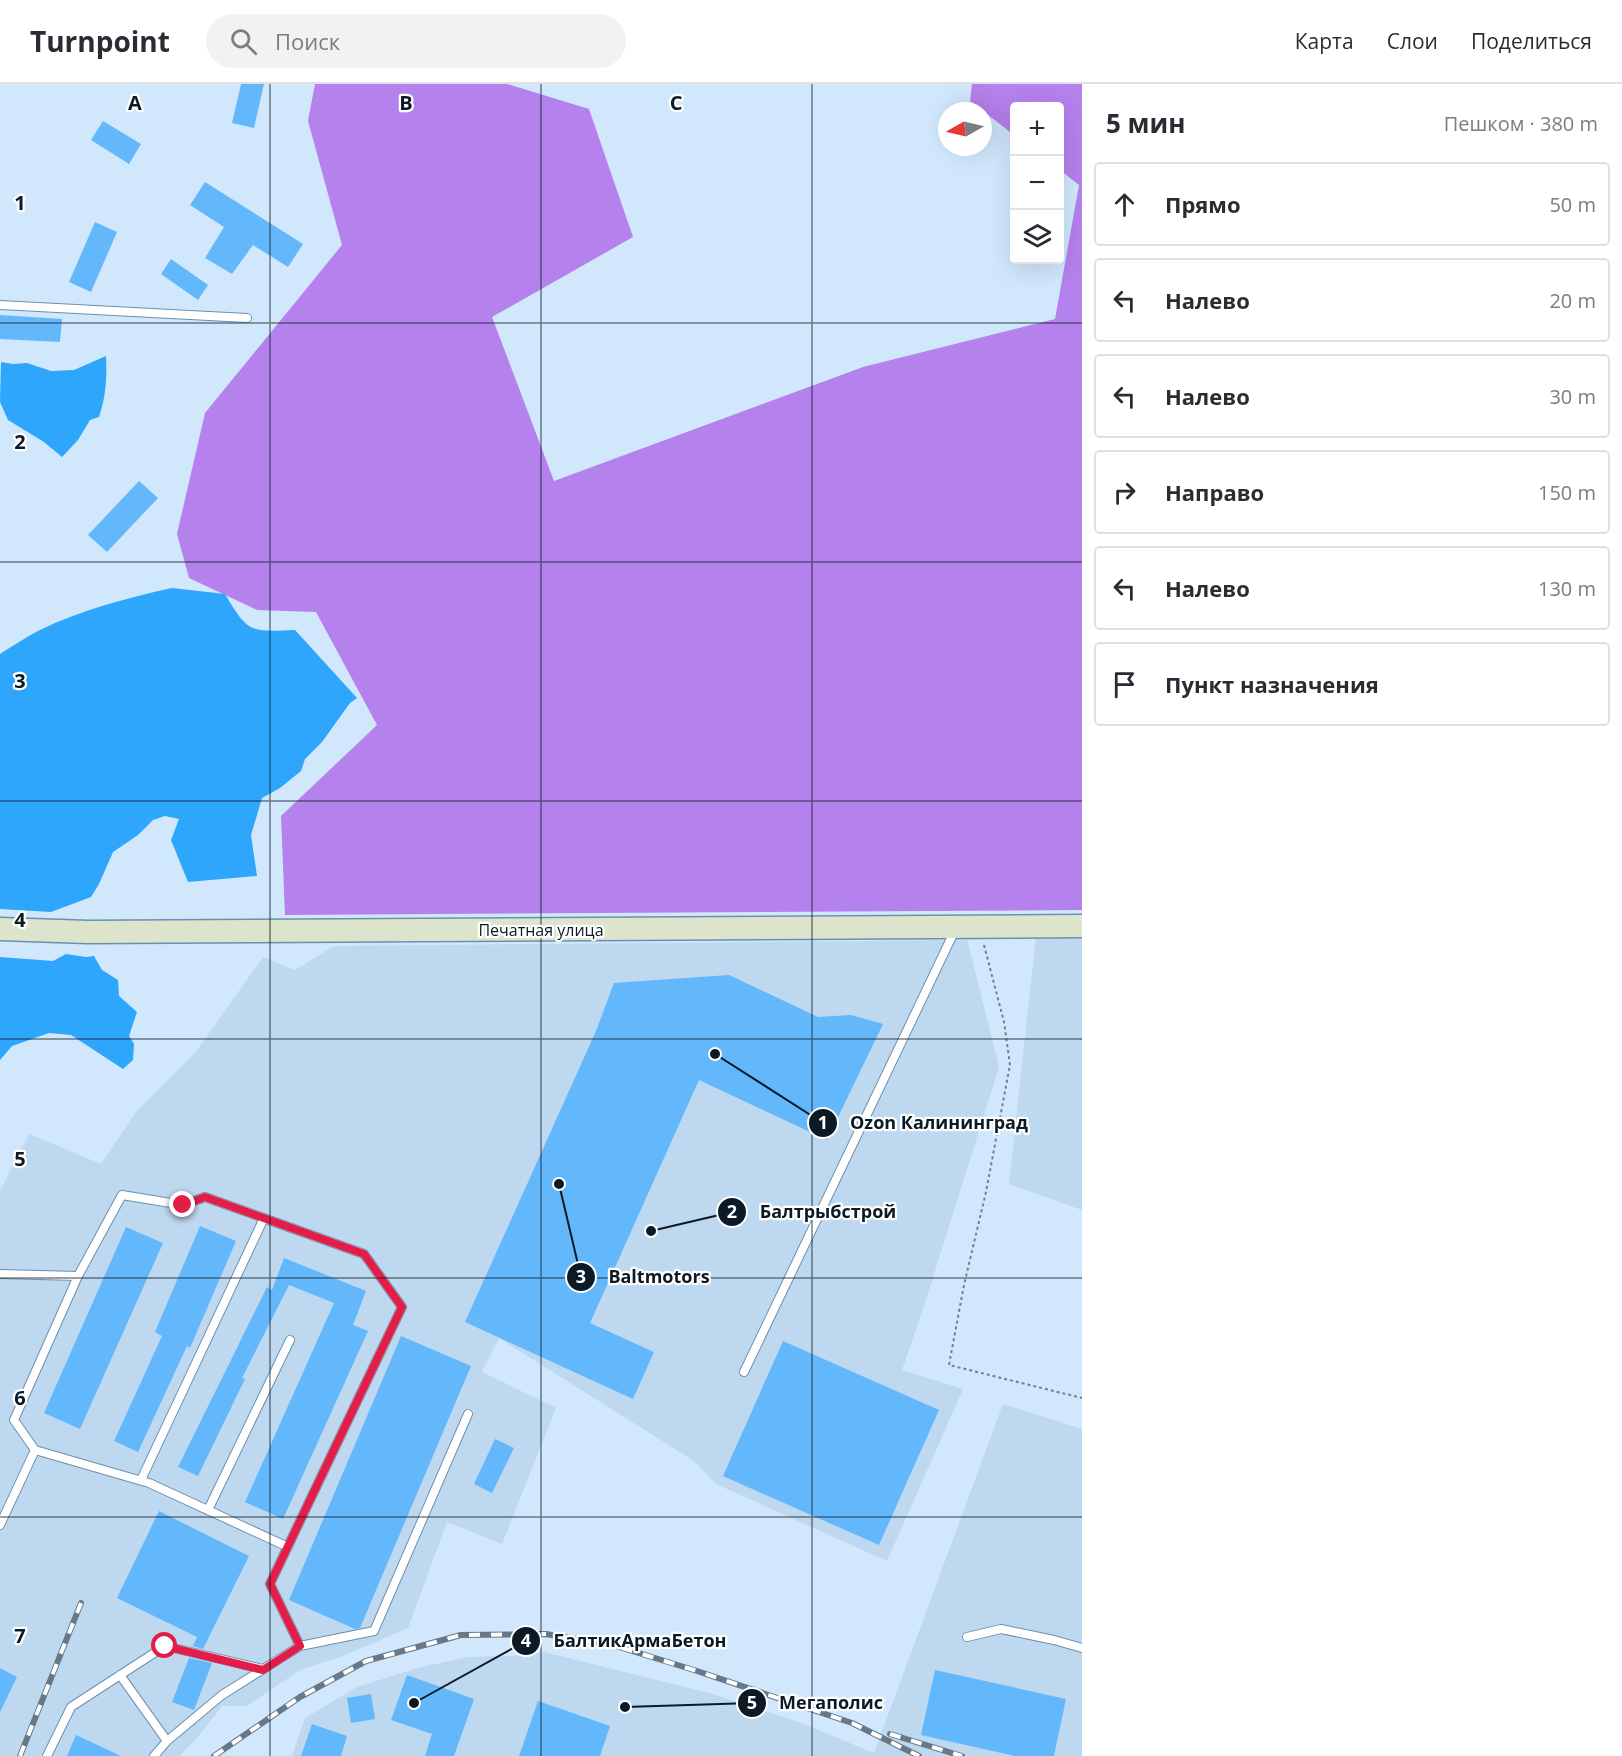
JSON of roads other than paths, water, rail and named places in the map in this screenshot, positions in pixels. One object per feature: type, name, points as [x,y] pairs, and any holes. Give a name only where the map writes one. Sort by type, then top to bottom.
[{"type":"street","name":"Печатная улица","points":[[0,929],[112,932],[1082,926]]},
{"type":"lane","points":[[0,305],[247,318]]},
{"type":"lane","points":[[744,1372],[956,928]]},
{"type":"lane","points":[[288,1547],[141,1480],[35,1450],[14,1420],[78,1276],[122,1195],[183,1205],[205,1197],[364,1254],[402,1307],[288,1547],[270,1584],[300,1646]]},
{"type":"lane","points":[[141,1480],[264,1218]]},
{"type":"lane","points":[[0,1274],[78,1276]]},
{"type":"lane","points":[[208,1510],[290,1340]]},
{"type":"lane","points":[[154,1756],[167,1741],[222,1695],[300,1646],[374,1631],[468,1414]]},
{"type":"lane","points":[[0,1525],[35,1450]]},
{"type":"lane","points":[[967,1637],[1001,1629],[1082,1648]]},
{"type":"lane","points":[[47,1756],[72,1707],[165,1646],[263,1670]]},
{"type":"lane","points":[[120,1675],[167,1741]]},
{"type":"water","points":[[106,356],[106,387],[99,417],[90,420],[78,440],[62,457],[44,442],[8,420],[0,402],[1,362],[27,363],[51,371],[74,370]]},
{"type":"water","points":[[172,588],[225,594],[245,623],[259,630],[295,630],[357,698],[350,703],[322,742],[305,759],[301,771],[280,788],[262,798],[251,835],[257,876],[188,882],[171,840],[179,819],[165,816],[153,820],[138,835],[113,852],[91,897],[51,912],[0,909],[0,654],[35,633],[72,616],[121,600]]},
{"type":"water","points":[[66,954],[94,956],[102,970],[118,980],[119,996],[137,1012],[129,1036],[134,1044],[133,1060],[123,1069],[71,1035],[49,1033],[12,1046],[0,1060],[0,957],[53,961]]},
{"type":"railway","points":[[20,1756],[81,1603]]},
{"type":"railway","points":[[214,1756],[300,1697],[366,1661],[461,1635],[546,1634],[616,1646],[697,1671],[852,1723],[919,1756]]},
{"type":"railway","points":[[890,1734],[962,1756]]},
{"type":"place","name":"Ozon Калининград","points":[[715,1054]]},
{"type":"place","name":"Baltmotors","points":[[559,1184]]},
{"type":"place","name":"Балтрыбстрой","points":[[651,1231]]},
{"type":"place","name":"БалтикАрмаБетон","points":[[414,1703]]},
{"type":"place","name":"Мегаполис","points":[[625,1707]]}]
